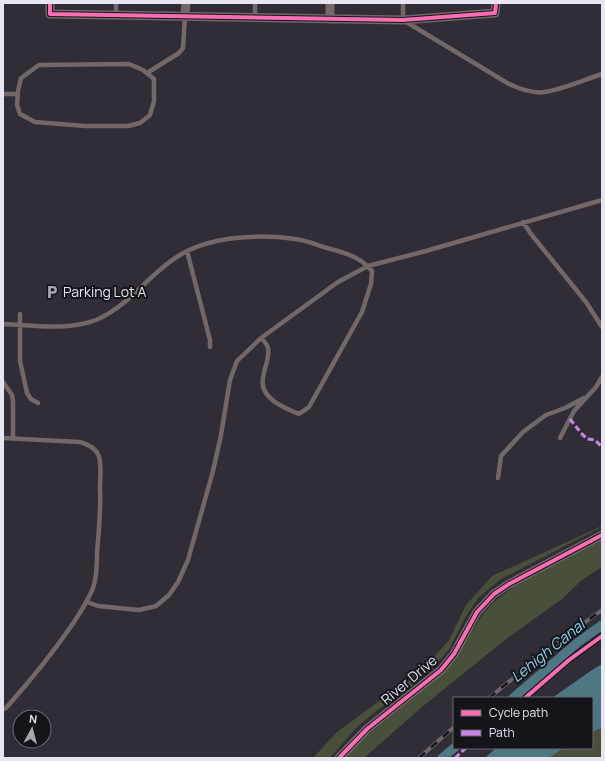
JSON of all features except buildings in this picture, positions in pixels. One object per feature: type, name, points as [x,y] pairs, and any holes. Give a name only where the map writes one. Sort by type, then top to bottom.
[{"type":"street","points":[[50,3],[50,14],[403,20],[495,13],[496,3]]},
{"type":"street","points":[[185,16],[186,3]]},
{"type":"street","points":[[330,3],[330,19]]},
{"type":"street","name":"River Drive","points":[[339,758],[367,729],[441,670],[454,654],[478,612],[494,594],[602,535]]},
{"type":"lane","points":[[116,3],[116,15]]},
{"type":"lane","points":[[255,3],[255,17]]},
{"type":"lane","points":[[403,3],[403,20],[509,84],[520,89],[531,92],[545,92],[602,74]]},
{"type":"lane","points":[[147,73],[179,53],[183,48],[185,16]]},
{"type":"lane","points":[[39,64],[129,64],[143,70],[154,79],[154,101],[150,115],[140,123],[128,126],[85,126],[35,122],[20,114],[17,105],[18,94],[21,78],[39,64]]},
{"type":"lane","points":[[3,94],[18,94]]},
{"type":"lane","points":[[87,602],[98,606],[138,610],[156,606],[169,595],[178,582],[188,560],[213,471],[221,435],[230,380],[237,361],[261,338],[338,282],[368,266],[426,251],[602,200]]},
{"type":"lane","points":[[523,222],[586,302],[602,327]]},
{"type":"lane","points":[[3,324],[71,326],[104,316],[123,304],[164,266],[187,251],[209,242],[254,236],[296,239],[348,254],[368,266],[372,271],[371,284],[362,312],[309,407],[299,414],[273,402],[264,390],[262,379],[268,355],[268,346],[261,338]]},
{"type":"lane","points":[[187,251],[210,340],[210,348]]},
{"type":"lane","points":[[20,314],[20,361],[27,393],[31,399],[38,403]]},
{"type":"lane","points":[[560,438],[574,411],[584,398],[596,387],[602,377]]},
{"type":"lane","points":[[3,382],[12,395],[13,401],[12,438]]},
{"type":"lane","points":[[498,478],[501,456],[523,432],[546,415],[565,408],[584,398]]},
{"type":"lane","points":[[3,438],[80,442],[90,445],[96,450],[100,459],[101,507],[96,572],[93,588],[87,602],[58,645],[29,682],[6,708],[3,709]]},
{"type":"green space","points":[[602,526],[501,579],[478,598],[465,618],[450,648],[434,667],[408,690],[376,711],[355,729],[330,758],[313,758],[337,732],[424,668],[449,640],[466,605],[492,576]]},
{"type":"green space","points":[[602,538],[602,567],[582,580],[562,599],[505,640],[422,707],[364,758],[343,758],[355,745],[409,701],[457,655],[483,614],[495,601],[515,586]]},
{"type":"green space","points":[[602,728],[601,758],[549,758],[562,749],[593,749],[593,732]]},
{"type":"water","points":[[602,664],[602,728],[593,732],[593,697],[553,697]]},
{"type":"water","points":[[495,749],[562,749],[549,758],[485,758]]},
{"type":"waterway","name":"Lehigh Canal","points":[[514,697],[577,643],[602,625]]},
{"type":"waterway","name":"Lehigh Canal","points":[[442,758],[453,749]]},
{"type":"railway","points":[[490,697],[554,645],[602,610]]},
{"type":"railway","points":[[419,758],[453,728]]},
{"type":"marked path","points":[[570,419],[587,439],[595,440],[602,447]]},
{"type":"marked path","points":[[455,758],[465,749]]},
{"type":"cycle path","points":[[50,3],[50,14],[403,20],[495,13],[496,3]]},
{"type":"cycle path","points":[[339,758],[367,729],[441,670],[454,654],[477,612],[494,594],[509,584],[602,535]]},
{"type":"cycle path","points":[[526,697],[569,660],[602,636]]},
{"type":"place","name":"Parking Lot A","points":[[52,292]]}]
